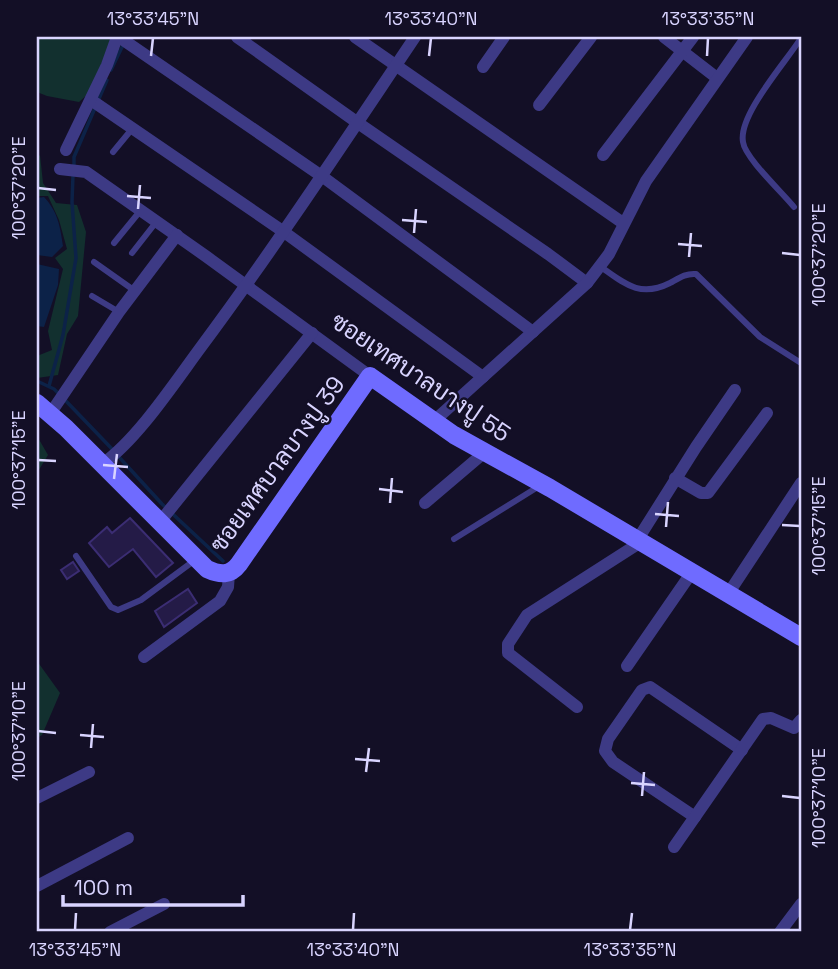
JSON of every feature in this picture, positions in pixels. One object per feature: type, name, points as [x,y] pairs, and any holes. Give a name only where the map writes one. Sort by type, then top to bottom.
[{"type":"street","points":[[237,37],[587,283]]},
{"type":"street","points":[[355,37],[623,223]]},
{"type":"street","points":[[106,461],[121,449],[176,382],[247,285],[323,177],[415,37]]},
{"type":"street","points":[[483,67],[504,37]]},
{"type":"street","points":[[539,105],[591,37]]},
{"type":"street","points":[[664,37],[717,78]]},
{"type":"street","points":[[603,155],[693,37]]},
{"type":"street","points":[[434,421],[587,283],[601,267],[646,181],[747,37]]},
{"type":"street","points":[[66,150],[96,103],[121,38],[323,177],[533,332]]},
{"type":"street","points":[[96,103],[284,232],[483,377]]},
{"type":"street","name":"ซอยเทศบาลบางปู 55","points":[[69,170],[86,172],[434,421],[801,637]]},
{"type":"street","points":[[48,406],[67,386],[177,235]]},
{"type":"street","points":[[166,515],[312,333]]},
{"type":"street","name":"ซอยเทศบาลบางปู 39","points":[[48,406],[166,515],[196,559],[215,573],[229,573],[239,564],[370,376]]},
{"type":"street","points":[[577,707],[508,653],[508,644],[527,615],[640,541],[675,478],[736,390]]},
{"type":"street","points":[[675,478],[701,493],[708,493],[767,413]]},
{"type":"street","points":[[425,503],[485,452]]},
{"type":"street","points":[[728,594],[801,483]]},
{"type":"street","points":[[627,666],[692,572]]},
{"type":"street","points":[[144,657],[220,601],[228,587],[229,573]]},
{"type":"street","points":[[695,817],[608,756],[605,751],[608,739],[628,709],[642,690],[650,687],[742,750]]},
{"type":"street","points":[[674,847],[763,719],[771,718],[794,728],[801,720]]},
{"type":"street","points":[[37,799],[89,772]]},
{"type":"street","points":[[37,886],[128,838]]},
{"type":"street","points":[[110,932],[164,904]]},
{"type":"street","points":[[780,932],[801,904]]},
{"type":"lane","points":[[794,207],[748,154],[743,144],[743,127],[801,38]]},
{"type":"lane","points":[[113,152],[134,127]]},
{"type":"lane","points":[[114,243],[141,210]]},
{"type":"lane","points":[[132,253],[157,222]]},
{"type":"lane","points":[[94,262],[135,292]]},
{"type":"lane","points":[[601,267],[628,287],[648,290],[662,287],[690,273],[696,274],[760,337],[801,363]]},
{"type":"lane","points":[[92,296],[119,312]]},
{"type":"lane","points":[[454,539],[542,484]]},
{"type":"lane","points":[[76,556],[111,607],[118,610],[141,600],[196,559]]},
{"type":"green space","points":[[37,37],[117,37],[98,85],[79,102],[37,92]]},
{"type":"green space","points":[[40,155],[43,183],[56,203],[77,205],[86,232],[78,316],[67,334],[58,375],[37,378],[37,356],[52,350],[48,331],[63,269],[55,258],[67,249],[59,220],[48,196],[37,196],[37,158]]},
{"type":"green space","points":[[37,436],[48,455],[37,473]]},
{"type":"green space","points":[[37,661],[60,693],[42,735],[37,738]]},
{"type":"water","points":[[44,197],[58,220],[63,246],[52,257],[37,255],[37,198]]},
{"type":"water","points":[[37,264],[59,269],[58,285],[44,327],[37,326]]},
{"type":"building","points":[[130,518],[173,563],[156,577],[133,549],[109,567],[89,543],[107,527],[112,533]]},
{"type":"building","points":[[73,562],[79,571],[67,579],[61,570]]},
{"type":"building","points":[[188,589],[197,603],[164,627],[155,611]]},
{"type":"waterway","points":[[111,70],[123,45]]},
{"type":"waterway","points":[[74,167],[74,157],[107,80]]},
{"type":"waterway","points":[[49,386],[63,335],[76,258],[73,175]]},
{"type":"waterway","points":[[37,381],[60,395]]},
{"type":"waterway","points":[[65,400],[113,450]]},
{"type":"waterway","points":[[118,456],[162,504],[223,561]]}]
